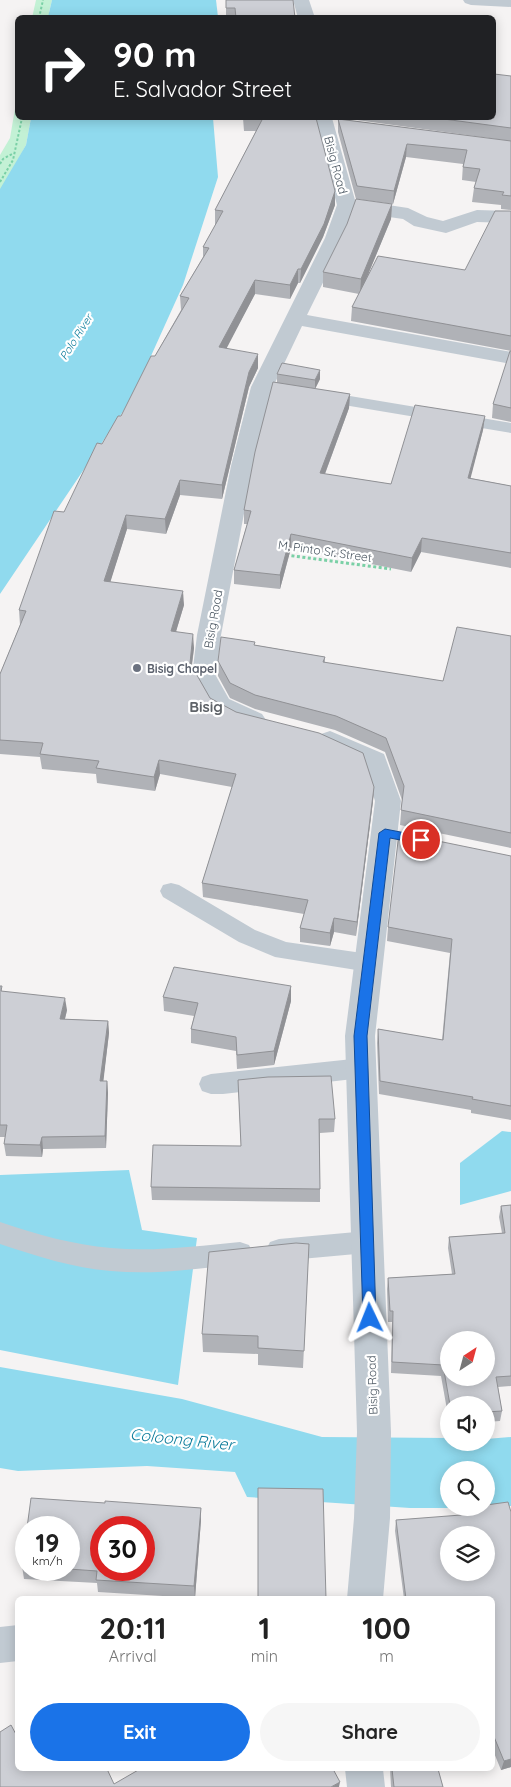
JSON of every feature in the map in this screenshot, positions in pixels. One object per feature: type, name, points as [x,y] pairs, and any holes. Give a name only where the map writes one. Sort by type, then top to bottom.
[{"type":"street","points":[[301,0],[305,15]]},
{"type":"street","points":[[471,0],[510,3]]},
{"type":"street","name":"Bisig Road","points":[[272,725],[246,718],[220,705],[204,676],[209,634],[242,466],[272,388],[295,319],[345,213],[330,122]]},
{"type":"street","points":[[345,213],[406,228],[421,222],[446,227],[462,218],[479,215],[511,217]]},
{"type":"street","points":[[295,319],[511,358]]},
{"type":"street","name":"Bisig Road","points":[[308,734],[326,738],[376,760],[388,801],[395,835],[369,963],[360,1036],[374,1432],[372,1518],[365,1596]]},
{"type":"street","points":[[0,1645],[15,1643]]},
{"type":"street","points":[[364,1771],[366,1787]]},
{"type":"lane","points":[[300,393],[511,428]]},
{"type":"lane","points":[[171,891],[247,936],[283,951],[369,963]]},
{"type":"lane","points":[[211,1084],[362,1068]]},
{"type":"lane","points":[[0,1233],[50,1249],[111,1260],[168,1260],[367,1242]]},
{"type":"path","points":[[40,15],[43,0]]},
{"type":"path","points":[[0,182],[13,160],[21,120]]},
{"type":"path","points":[[0,164],[13,153]]},
{"type":"path","name":"M. Pinto Sr. Street","points":[[284,554],[391,569]]},
{"type":"green space","points":[[36,0],[52,0],[49,12],[53,15],[33,15]]},
{"type":"green space","points":[[15,109],[15,120],[31,120],[26,145],[0,192],[0,155],[10,138]]},
{"type":"water","points":[[52,0],[216,0],[218,15],[48,15]]},
{"type":"water","name":"Polo River","points":[[31,120],[213,120],[218,177],[183,285],[132,398],[0,594],[0,189],[26,145]]},
{"type":"water","points":[[502,1131],[511,1132],[511,1191],[460,1205],[460,1163]]},
{"type":"water","points":[[129,1170],[142,1230],[197,1238],[178,1385],[0,1350],[0,1175]]},
{"type":"water","name":"Coloong River","points":[[0,1367],[182,1399],[322,1437],[440,1438],[440,1451],[495,1451],[495,1438],[511,1437],[511,1506],[495,1507],[495,1461],[440,1461],[440,1508],[410,1508],[247,1497],[235,1472],[147,1466],[18,1471],[0,1468]]},
{"type":"building","points":[[226,0],[293,0],[295,15],[236,15],[235,8],[226,8]]},
{"type":"building","points":[[496,74],[511,76],[511,128],[451,120],[496,120]]},
{"type":"building","points":[[262,120],[317,120],[335,191],[324,224],[301,269],[298,269],[290,285],[255,280],[219,347],[258,354],[249,372],[222,485],[180,480],[165,519],[126,515],[104,581],[183,591],[171,631],[193,634],[190,663],[210,698],[236,712],[319,733],[363,753],[374,787],[357,922],[334,918],[330,933],[300,928],[308,900],[202,883],[236,774],[159,760],[154,777],[96,768],[99,761],[40,754],[43,743],[0,740],[0,674],[26,611],[19,610],[54,511],[64,512],[97,443],[102,444],[118,416],[121,416],[151,356],[155,356],[189,298],[180,296],[209,248],[203,247],[223,211],[215,210]]},
{"type":"building","points":[[338,120],[511,141],[511,196],[502,195],[504,192],[474,188],[480,169],[463,167],[467,150],[407,144],[394,191],[357,186]]},
{"type":"building","points":[[356,199],[392,204],[361,279],[323,272],[347,224]]},
{"type":"building","points":[[495,211],[511,211],[511,336],[352,307],[378,256],[465,270]]},
{"type":"building","points":[[511,351],[511,408],[493,404]]},
{"type":"building","points":[[282,363],[320,370],[315,380],[277,374]]},
{"type":"building","points":[[273,382],[350,394],[320,473],[391,484],[415,405],[485,416],[468,478],[511,486],[511,553],[422,538],[412,558],[291,534],[280,575],[234,570],[251,511],[244,510],[255,452]]},
{"type":"building","points":[[457,627],[511,636],[511,833],[401,810],[404,786],[386,738],[336,716],[255,695],[230,683],[218,661],[221,637],[255,642],[254,645],[325,657],[323,662],[443,681]]},
{"type":"building","points":[[399,833],[511,856],[511,1106],[472,1099],[473,1097],[380,1081],[378,1029],[443,1040],[452,939],[388,927]]},
{"type":"building","points":[[174,967],[291,986],[274,1051],[237,1055],[236,1037],[191,1029],[198,1003],[163,997]]},
{"type":"building","points":[[0,986],[2,986],[1,991],[65,998],[60,1019],[108,1021],[100,1081],[107,1081],[105,1136],[42,1137],[40,1145],[4,1144],[7,1125],[0,1125]]},
{"type":"building","points":[[331,1076],[335,1119],[319,1119],[320,1189],[151,1187],[153,1145],[241,1146],[238,1080],[268,1077]]},
{"type":"building","points":[[511,1205],[511,1376],[496,1377],[502,1411],[495,1411],[495,1396],[448,1396],[447,1386],[495,1386],[495,1331],[440,1331],[440,1365],[392,1362],[393,1311],[390,1311],[388,1278],[455,1274],[449,1237],[505,1233],[501,1206]]},
{"type":"building","points":[[296,1243],[309,1244],[304,1351],[258,1348],[258,1336],[202,1334],[209,1252]]},
{"type":"building","points":[[258,1488],[323,1489],[326,1596],[258,1596]]},
{"type":"building","points":[[31,1498],[201,1508],[194,1586],[112,1581],[155,1581],[155,1516],[90,1516],[90,1570],[80,1570],[80,1516],[29,1516]]},
{"type":"building","points":[[508,1502],[511,1512],[511,1759],[504,1761],[495,1739],[495,1596],[406,1596],[396,1520],[448,1516],[495,1516],[495,1504]]},
{"type":"building","points":[[11,1725],[15,1732],[15,1771],[108,1771],[114,1784],[137,1771],[334,1771],[340,1782],[331,1787],[0,1787],[0,1732]]},
{"type":"building","points":[[392,1771],[439,1771],[443,1787],[394,1787]]},
{"type":"place","name":"Bisig Chapel","points":[[137,668]]},
{"type":"district","name":"Bisig","points":[[206,706]]},
{"type":"route","points":[[370,1318],[360,1036],[385,833],[421,840]]}]
